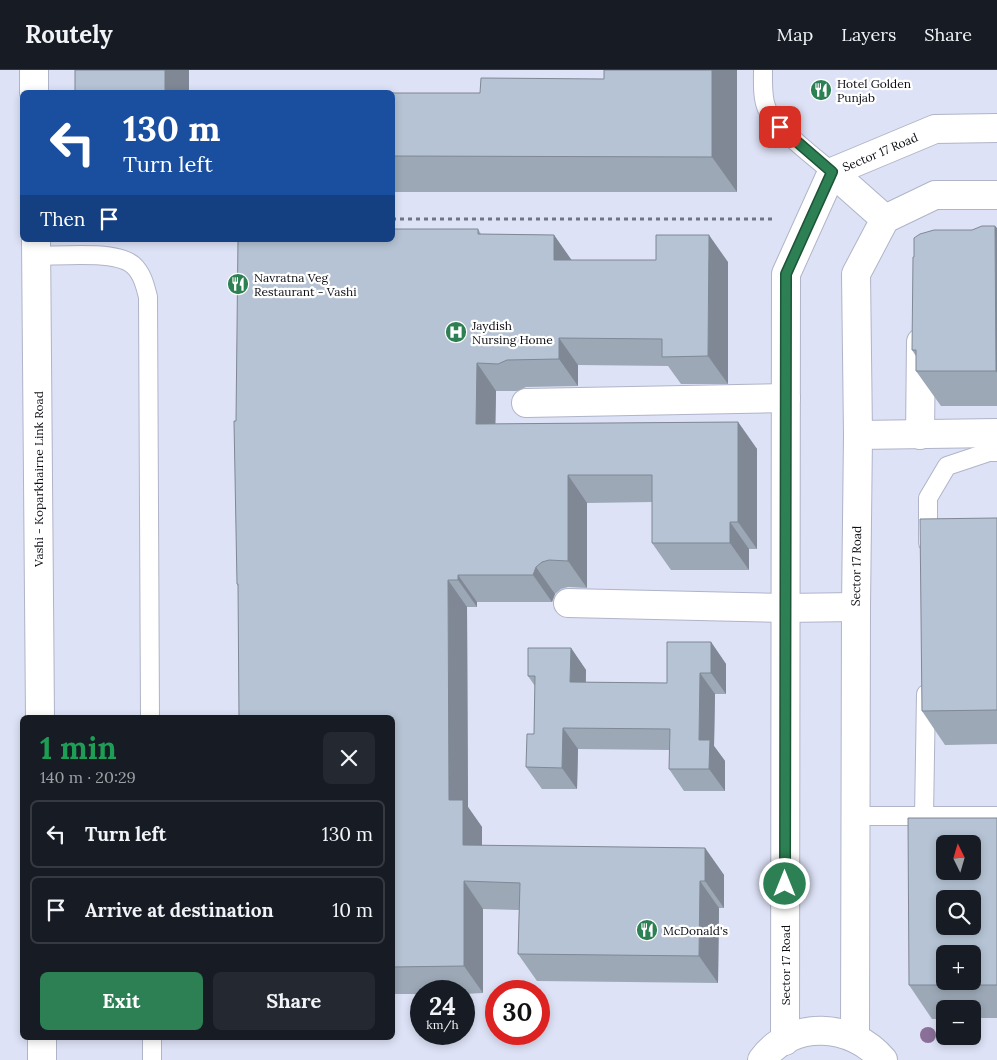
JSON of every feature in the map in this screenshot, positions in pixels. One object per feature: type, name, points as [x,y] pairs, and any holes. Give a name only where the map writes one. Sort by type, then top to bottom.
[{"type":"street","points":[[34,70],[34,90]]},
{"type":"street","name":"Sector 17 Road","points":[[785,1041],[786,274],[832,172],[935,128],[997,128]]},
{"type":"street","points":[[832,172],[885,219],[935,195],[997,195]]},
{"type":"street","name":"Sector 17 Road","points":[[855,1038],[858,435],[856,274],[885,219]]},
{"type":"street","name":"Vashi - Koparkhairne Link Road","points":[[36,248],[40,715]]},
{"type":"street","points":[[920,435],[921,317]]},
{"type":"street","points":[[526,403],[786,398]]},
{"type":"street","points":[[858,435],[997,433]]},
{"type":"street","points":[[568,602],[785,608],[856,607]]},
{"type":"street","points":[[762,1060],[780,1043],[795,1035],[830,1030],[855,1038],[877,1053],[883,1060]]},
{"type":"street","points":[[42,1040],[42,1060]]},
{"type":"lane","points":[[763,70],[763,87],[767,110],[780,127],[832,172]]},
{"type":"lane","points":[[36,248],[116,258],[132,265],[144,280],[148,304],[150,715]]},
{"type":"lane","points":[[928,557],[928,498],[946,466],[989,452],[997,452]]},
{"type":"lane","points":[[924,816],[926,677]]},
{"type":"lane","points":[[856,816],[997,816]]},
{"type":"lane","points":[[152,1040],[152,1060]]},
{"type":"path","points":[[395,218],[810,220]]},
{"type":"building","points":[[75,70],[165,70],[165,90],[75,90]]},
{"type":"building","points":[[604,70],[712,70],[712,157],[395,156],[395,93],[480,93],[481,78],[604,79]]},
{"type":"building","points":[[982,226],[995,226],[996,371],[916,371],[916,350],[912,350],[914,238],[934,230],[972,230]]},
{"type":"building","points":[[395,229],[478,229],[478,234],[554,235],[554,260],[656,260],[656,235],[709,235],[708,356],[662,357],[662,339],[559,338],[559,359],[507,360],[498,364],[477,363],[476,424],[738,422],[738,522],[730,522],[730,543],[652,543],[652,475],[568,475],[568,561],[549,560],[542,562],[536,567],[533,575],[458,575],[458,580],[448,580],[449,800],[463,800],[463,845],[705,848],[705,881],[700,881],[699,956],[518,954],[520,883],[464,881],[464,966],[395,967],[395,715],[239,715],[234,421],[236,421],[238,242],[395,242]]},
{"type":"building","points":[[997,518],[997,710],[922,711],[920,519]]},
{"type":"building","points":[[667,642],[711,642],[711,673],[700,673],[699,740],[710,740],[709,769],[669,769],[670,729],[563,728],[562,768],[526,767],[527,734],[534,734],[535,676],[528,676],[528,648],[571,648],[570,682],[667,683]]},
{"type":"building","points":[[908,818],[997,818],[997,985],[981,985],[981,945],[936,945],[936,985],[909,985]]},
{"type":"place","name":"Hotel Golden Punjab","points":[[821,90]]},
{"type":"place","name":"Navratna Veg Restaurant - Vashi","points":[[238,284]]},
{"type":"place","name":"Jaydish Nursing Home","points":[[456,332]]},
{"type":"place","name":"McDonald's","points":[[647,930]]},
{"type":"route","points":[[780,127],[832,172],[786,274],[785,884]]}]
